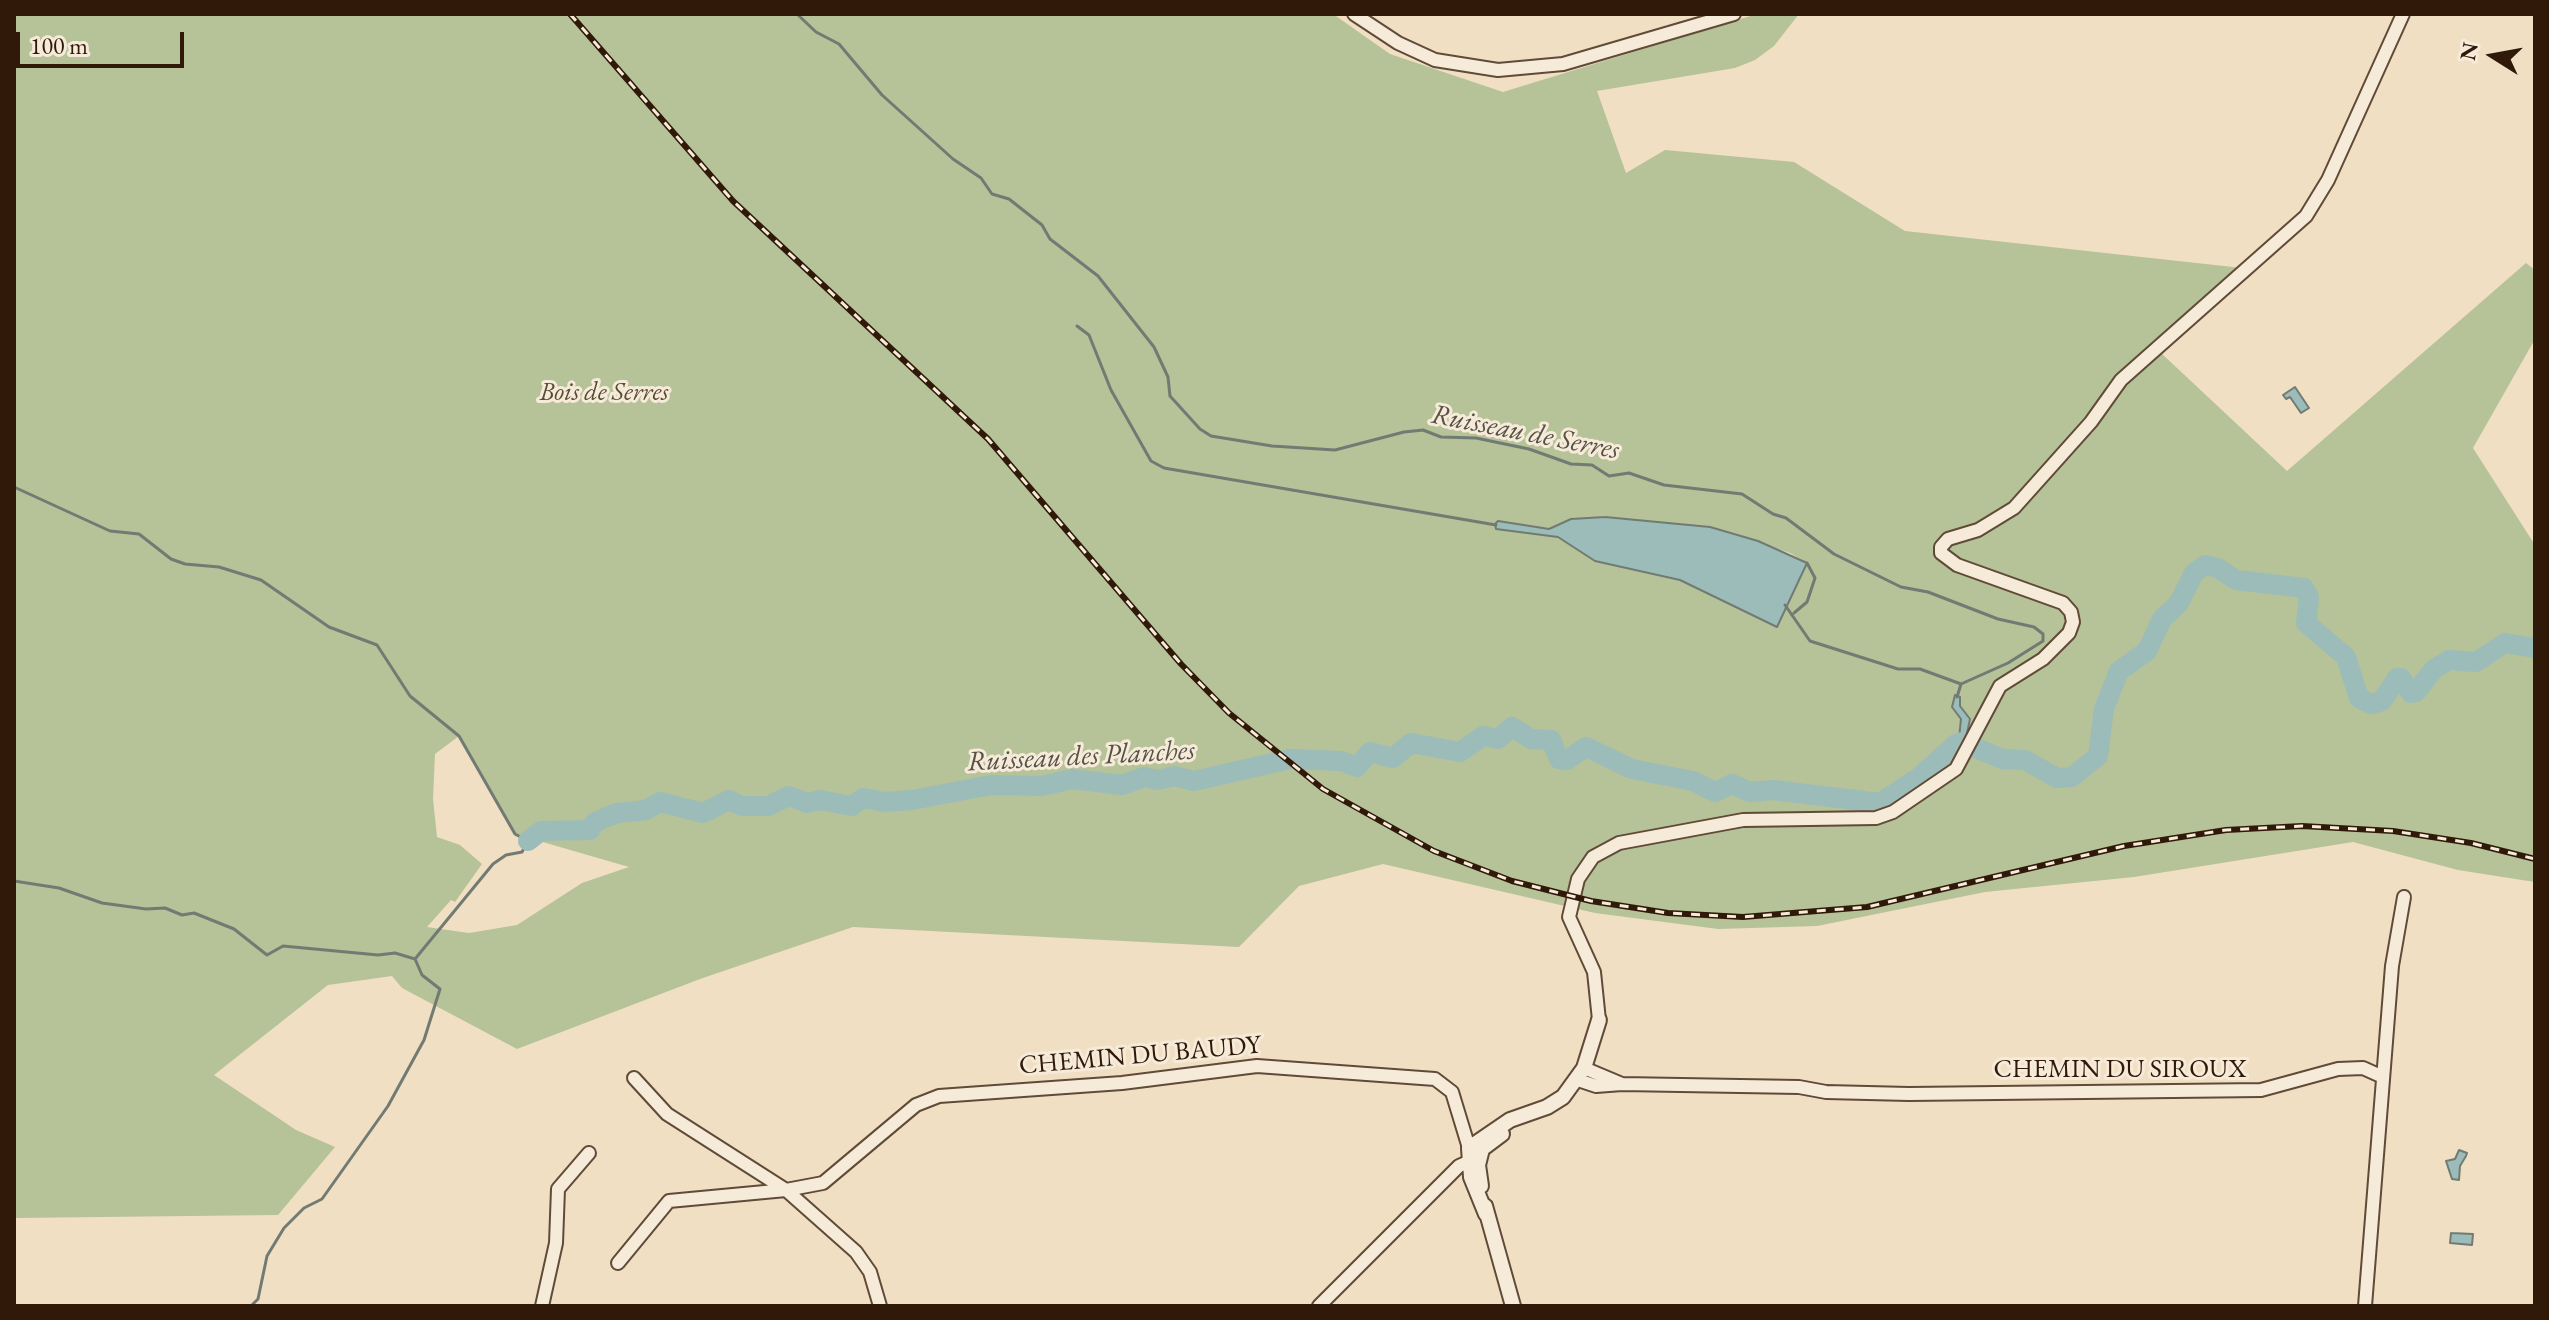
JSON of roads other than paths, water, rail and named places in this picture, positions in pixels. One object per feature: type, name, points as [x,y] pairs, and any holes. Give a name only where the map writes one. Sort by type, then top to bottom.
[{"type":"street","points":[[1354,14],[1398,43],[1445,63],[1517,70],[1563,64],[1734,14]]},
{"type":"street","points":[[1319,1306],[1459,1166],[1531,1114],[1563,1097],[1581,1074],[1599,1020],[1594,972],[1570,925],[1568,912],[1580,873],[1599,852],[1619,843],[1743,820],[1876,818],[1893,812],[1943,778],[1964,757],[2000,686],[2054,650],[2069,633],[2073,622],[2071,612],[2063,603],[1957,565],[1941,553],[1941,547],[1948,539],[1978,530],[2014,508],[2091,422],[2121,380],[2292,231],[2317,201],[2403,14]]},
{"type":"street","points":[[2365,1306],[2392,966],[2404,897]]},
{"type":"street","name":"CHEMIN DU BAUDY","points":[[618,1263],[669,1201],[786,1190],[823,1183],[927,1099],[1012,1089],[1122,1083],[1257,1066],[1435,1079],[1452,1092],[1472,1156]]},
{"type":"street","name":"CHEMIN DU SIROUX","points":[[1581,1074],[1622,1084],[1917,1094],[2261,1090],[2338,1069],[2363,1068],[2383,1077]]},
{"type":"street","points":[[634,1078],[667,1114],[786,1190],[856,1252],[870,1272],[880,1306]]},
{"type":"street","points":[[542,1306],[556,1243],[558,1189],[589,1153]]},
{"type":"street","points":[[1472,1156],[1513,1306]]},
{"type":"water","points":[[2295,387],[2309,408],[2301,413],[2290,397],[2286,399],[2283,395]]},
{"type":"water","points":[[1605,517],[1710,527],[1758,541],[1807,563],[1777,627],[1680,580],[1595,561],[1558,537],[1496,529],[1495,524],[1498,521],[1549,529],[1571,519]]},
{"type":"water","points":[[1955,695],[1960,697],[1960,706],[1970,719],[1966,738],[1959,738],[1961,719],[1952,707]]},
{"type":"water","points":[[2459,1150],[2467,1153],[2460,1166],[2459,1180],[2452,1179],[2446,1161],[2455,1159]]},
{"type":"water","points":[[2451,1233],[2473,1234],[2472,1245],[2450,1243]]},
{"type":"waterway","name":"Ruisseau de Serres","points":[[797,14],[816,32],[839,44],[882,95],[953,159],[981,178],[992,194],[1009,199],[1042,225],[1050,239],[1098,276],[1154,347],[1168,377],[1170,396],[1200,429],[1211,436],[1272,446],[1335,450],[1423,430],[1441,437],[1476,438],[1529,449],[1571,464],[1592,465],[1609,476],[1629,473],[1664,485],[1742,494],[1773,514],[1786,518],[1834,554],[1901,587],[1928,592],[1998,619],[2034,627],[2043,634],[2043,641],[2008,663],[1961,684],[1957,697]]},
{"type":"waterway","points":[[1077,326],[1089,335],[1111,390],[1151,461],[1164,468],[1496,525]]},
{"type":"waterway","points":[[14,487],[110,531],[139,534],[171,559],[185,564],[219,567],[261,580],[329,627],[377,645],[410,696],[459,736],[515,834],[528,841],[522,852],[506,855],[493,864],[415,959]]},
{"type":"waterway","points":[[1794,613],[1807,602],[1815,578],[1807,563]]},
{"type":"waterway","name":"Ruisseau des Planches","points":[[528,841],[541,831],[590,830],[595,822],[617,813],[646,810],[660,802],[703,813],[729,800],[742,806],[768,806],[789,796],[807,803],[820,800],[852,806],[863,798],[885,802],[912,800],[991,785],[1042,786],[1072,779],[1122,785],[1144,777],[1158,780],[1174,776],[1194,781],[1290,759],[1342,761],[1357,767],[1370,752],[1393,758],[1411,743],[1460,752],[1483,736],[1498,739],[1512,727],[1531,739],[1551,740],[1559,759],[1567,760],[1586,747],[1632,769],[1693,781],[1715,792],[1732,784],[1750,792],[1773,790],[1880,803],[1918,778],[1962,742],[2002,759],[2025,760],[2057,778],[2072,777],[2098,756],[2104,709],[2119,671],[2147,651],[2162,619],[2179,603],[2194,573],[2205,565],[2218,568],[2236,580],[2304,588],[2309,597],[2306,623],[2346,657],[2359,698],[2371,704],[2382,701],[2397,678],[2401,678],[2411,693],[2416,692],[2434,669],[2449,660],[2476,662],[2505,643],[2535,648]]},
{"type":"waterway","points":[[1785,605],[1810,641],[1898,669],[1920,669],[1961,684]]},
{"type":"waterway","name":"Ruisseau des Planches","points":[[14,881],[59,888],[102,903],[146,909],[165,908],[182,915],[194,913],[234,929],[267,955],[283,946],[378,955],[395,953],[415,959]]},
{"type":"waterway","points":[[251,1306],[258,1299],[267,1256],[284,1228],[304,1208],[322,1199],[388,1106],[424,1040],[440,989],[422,975],[415,959]]},
{"type":"railway","points":[[570,14],[733,201],[988,439],[1181,664],[1229,713],[1323,789],[1434,851],[1512,881],[1591,901],[1668,913],[1743,917],[1867,907],[2124,846],[2226,830],[2302,826],[2393,831],[2471,843],[2535,859]]},
{"type":"park label","name":"Bois de Serres","points":[[604,393]]}]
